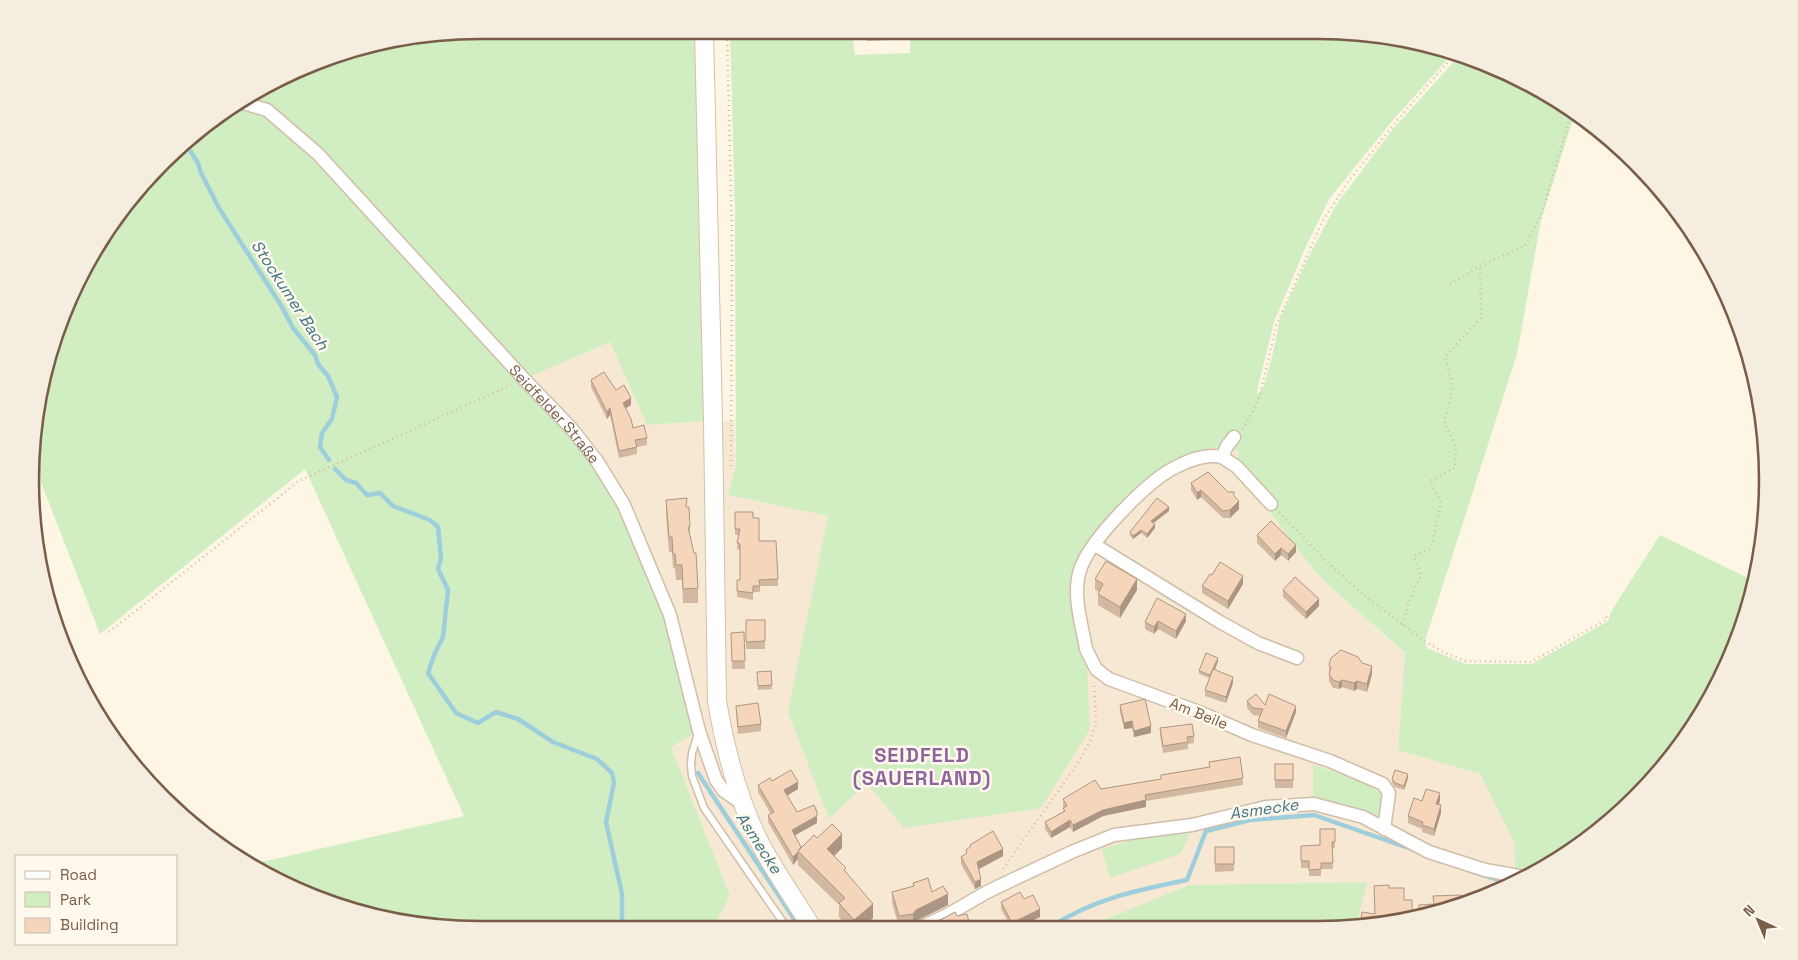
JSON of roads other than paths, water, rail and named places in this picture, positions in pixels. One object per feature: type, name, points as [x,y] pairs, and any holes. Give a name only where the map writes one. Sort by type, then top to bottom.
[{"type":"main road","points":[[704,39],[717,701],[721,725],[743,804],[762,847],[808,921]]},
{"type":"street","name":"Seidfelder Straße","points":[[248,105],[267,110],[318,154],[572,429],[597,460],[624,505],[670,615],[699,731],[716,780],[724,791],[743,804]]},
{"type":"street","points":[[1222,456],[1234,437]]},
{"type":"street","points":[[1271,504],[1237,467],[1222,456],[1203,456],[1172,469],[1160,477],[1122,513],[1095,545],[1220,622],[1258,643],[1297,658]]},
{"type":"street","name":"Am Beile","points":[[1095,545],[1085,559],[1077,583],[1086,649],[1096,669],[1109,679],[1199,712],[1252,735],[1330,761],[1383,784],[1389,793],[1384,829]]},
{"type":"street","points":[[934,921],[987,892],[1114,835],[1192,825],[1266,807],[1314,804],[1363,817],[1429,852],[1485,870],[1515,875]]},
{"type":"lane","points":[[699,731],[690,765],[692,776],[704,808],[782,921]]},
{"type":"waterway","name":"Stockumer Bach","points":[[189,148],[198,163],[201,173],[219,208],[282,307],[293,328],[315,355],[318,364],[328,376],[337,397],[332,419],[322,433],[320,447],[329,460]]},
{"type":"waterway","name":"Stockumer Bach","points":[[335,469],[346,480],[356,483],[367,495],[380,493],[393,506],[430,520],[438,527],[441,558],[438,569],[448,590],[443,637],[428,673],[456,713],[478,723],[496,712],[518,719],[553,742],[597,759],[612,773],[614,783],[606,822],[622,894],[622,921]]},
{"type":"waterway","name":"Asmecke","points":[[698,773],[795,921]]},
{"type":"waterway","name":"Asmecke","points":[[1061,921],[1100,902],[1187,880],[1206,831],[1250,820],[1314,815],[1414,850]]},
{"type":"waterway","name":"Asmecke","points":[[1473,872],[1502,881]]},
{"type":"district","name":"SEIDFELD (SAUERLAND)","points":[[922,766]]}]
